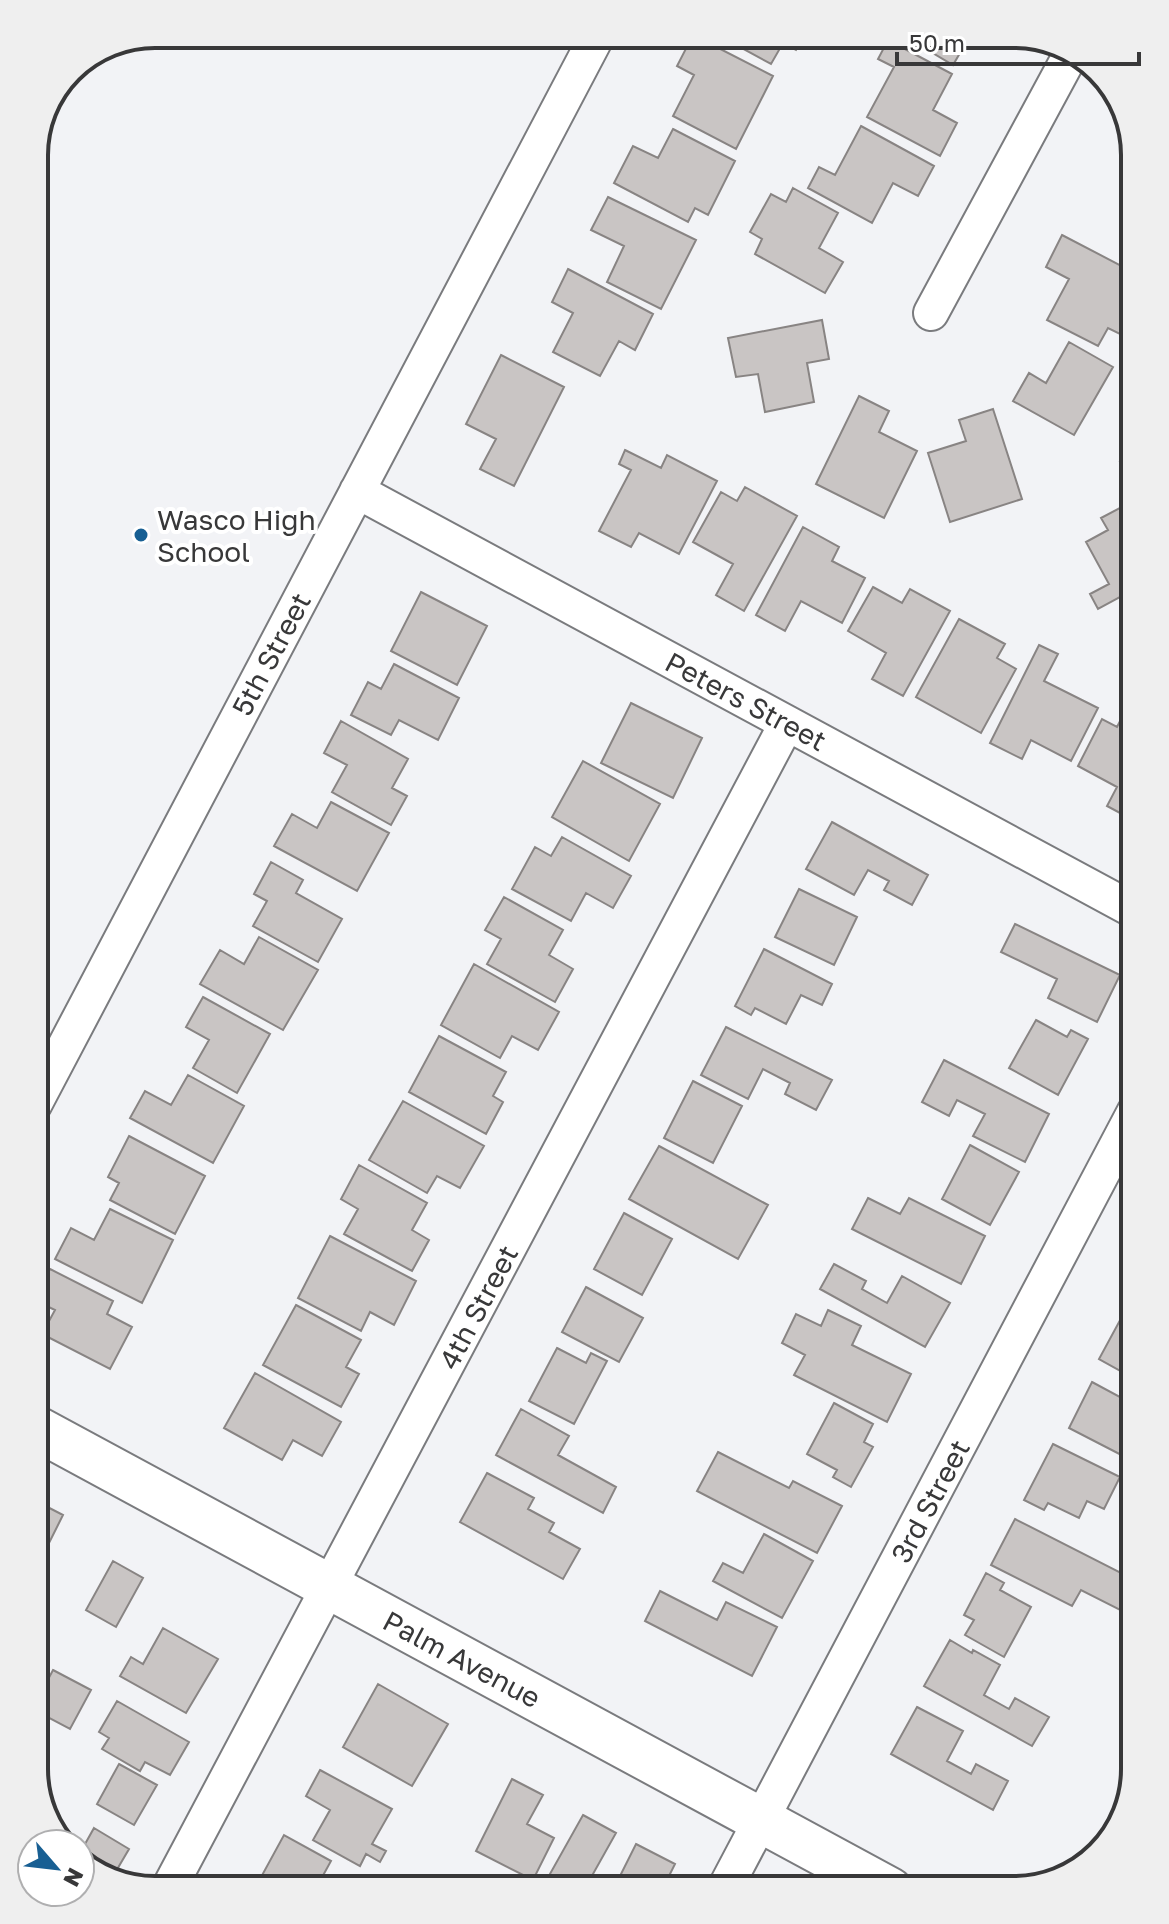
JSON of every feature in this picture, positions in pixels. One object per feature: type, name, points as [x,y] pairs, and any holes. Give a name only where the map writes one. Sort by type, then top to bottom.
[{"type":"main road","name":"Palm Avenue","points":[[48,1435],[864,1876]]},
{"type":"street","name":"5th Street","points":[[48,1078],[591,48]]},
{"type":"street","points":[[931,313],[1066,62]]},
{"type":"street","name":"Peters Street","points":[[357,491],[1121,903]]},
{"type":"street","name":"4th Street","points":[[175,1876],[787,723]]},
{"type":"street","name":"3rd Street","points":[[732,1876],[1121,1138]]},
{"type":"building","points":[[686,48],[718,48],[773,76],[736,149],[673,116],[694,75],[677,66]]},
{"type":"building","points":[[742,48],[780,48],[771,64]]},
{"type":"building","points":[[884,48],[903,48],[952,74],[933,110],[957,123],[940,156],[867,117],[894,67],[878,59]]},
{"type":"building","points":[[924,48],[963,48],[953,65]]},
{"type":"building","points":[[861,126],[934,166],[918,196],[893,183],[872,223],[808,188],[819,167],[835,175]]},
{"type":"building","points":[[673,129],[735,161],[708,215],[695,208],[688,222],[614,183],[633,146],[658,158]]},
{"type":"building","points":[[793,188],[838,213],[819,248],[843,262],[825,293],[755,254],[762,239],[750,232],[771,194],[786,202]]},
{"type":"building","points":[[608,197],[696,240],[661,309],[607,282],[624,246],[591,230]]},
{"type":"building","points":[[1062,235],[1121,266],[1120,334],[1108,328],[1098,346],[1047,320],[1069,279],[1046,267]]},
{"type":"building","points":[[568,269],[653,314],[635,350],[619,341],[600,376],[553,352],[573,313],[552,302]]},
{"type":"building","points":[[822,320],[829,359],[807,363],[814,402],[765,412],[758,374],[736,377],[728,338]]},
{"type":"building","points":[[1069,342],[1113,367],[1074,435],[1013,401],[1029,373],[1046,383]]},
{"type":"building","points":[[501,355],[564,387],[514,486],[480,469],[496,439],[466,424]]},
{"type":"building","points":[[859,396],[889,411],[879,432],[917,451],[884,518],[816,484]]},
{"type":"building","points":[[993,409],[1022,499],[950,522],[928,453],[966,441],[959,420]]},
{"type":"building","points":[[625,450],[661,468],[667,455],[717,481],[679,554],[639,533],[631,547],[599,531],[631,470],[619,464]]},
{"type":"building","points":[[745,487],[797,516],[744,611],[716,595],[733,564],[693,542],[721,492],[737,501]]},
{"type":"building","points":[[1121,507],[1121,597],[1098,609],[1090,594],[1109,584],[1086,542],[1108,530],[1101,518]]},
{"type":"building","points":[[803,527],[839,547],[832,561],[865,578],[842,623],[801,601],[785,631],[756,615]]},
{"type":"building","points":[[873,587],[902,603],[910,589],[950,611],[903,696],[872,679],[886,653],[848,631]]},
{"type":"building","points":[[421,592],[487,626],[457,685],[391,651]]},
{"type":"building","points":[[959,619],[1005,644],[997,658],[1016,669],[981,733],[916,697]]},
{"type":"building","points":[[1039,645],[1058,654],[1044,681],[1098,708],[1071,761],[1031,740],[1022,759],[990,743]]},
{"type":"building","points":[[394,664],[459,698],[438,740],[399,720],[391,735],[351,715],[368,682],[381,689]]},
{"type":"building","points":[[631,703],[702,738],[673,798],[601,763]]},
{"type":"building","points":[[1102,719],[1117,727],[1121,719],[1121,814],[1107,806],[1117,787],[1078,766]]},
{"type":"building","points":[[341,721],[408,759],[392,788],[407,796],[391,825],[332,792],[347,765],[324,753]]},
{"type":"building","points":[[583,761],[660,804],[629,861],[552,817]]},
{"type":"building","points":[[331,802],[389,833],[357,891],[274,846],[292,814],[317,828]]},
{"type":"building","points":[[832,822],[928,875],[912,905],[884,890],[889,881],[868,870],[854,895],[806,869]]},
{"type":"building","points":[[562,837],[631,876],[613,908],[586,893],[571,921],[512,889],[535,847],[551,856]]},
{"type":"building","points":[[271,862],[303,880],[296,893],[342,919],[318,962],[253,926],[267,901],[254,894]]},
{"type":"building","points":[[799,889],[857,917],[834,965],[775,937]]},
{"type":"building","points":[[504,897],[563,930],[549,955],[573,969],[555,1002],[487,964],[501,939],[485,930]]},
{"type":"building","points":[[1015,924],[1120,975],[1097,1022],[1048,998],[1057,979],[1001,952]]},
{"type":"building","points":[[259,937],[318,970],[283,1030],[200,984],[220,950],[244,964]]},
{"type":"building","points":[[764,949],[832,984],[822,1005],[801,995],[786,1024],[755,1008],[751,1015],[735,1006]]},
{"type":"building","points":[[474,964],[559,1012],[538,1050],[512,1036],[500,1058],[441,1025]]},
{"type":"building","points":[[203,997],[270,1034],[237,1093],[193,1068],[209,1040],[186,1027]]},
{"type":"building","points":[[1036,1020],[1067,1037],[1071,1030],[1088,1039],[1058,1095],[1009,1068]]},
{"type":"building","points":[[726,1027],[832,1080],[816,1110],[785,1094],[790,1083],[763,1069],[748,1099],[701,1075]]},
{"type":"building","points":[[439,1036],[506,1072],[493,1096],[503,1102],[486,1134],[409,1092]]},
{"type":"building","points":[[944,1060],[1049,1114],[1025,1162],[973,1136],[985,1114],[957,1100],[949,1116],[922,1102]]},
{"type":"building","points":[[188,1075],[244,1106],[213,1163],[130,1118],[145,1091],[171,1105]]},
{"type":"building","points":[[693,1081],[742,1106],[713,1163],[664,1138]]},
{"type":"building","points":[[403,1101],[484,1146],[460,1188],[437,1176],[427,1193],[369,1160]]},
{"type":"building","points":[[129,1136],[205,1176],[175,1234],[110,1200],[119,1183],[108,1177]]},
{"type":"building","points":[[970,1145],[1019,1172],[990,1225],[942,1199]]},
{"type":"building","points":[[659,1146],[768,1205],[738,1259],[629,1199]]},
{"type":"building","points":[[359,1165],[427,1203],[412,1230],[429,1240],[412,1271],[344,1234],[358,1209],[341,1199]]},
{"type":"building","points":[[868,1198],[900,1214],[909,1198],[985,1236],[961,1284],[852,1229]]},
{"type":"building","points":[[110,1209],[173,1240],[142,1303],[55,1259],[71,1228],[94,1240]]},
{"type":"building","points":[[624,1213],[672,1239],[642,1295],[594,1269]]},
{"type":"building","points":[[330,1236],[416,1281],[394,1325],[370,1312],[361,1331],[298,1298]]},
{"type":"building","points":[[834,1264],[866,1281],[862,1289],[887,1303],[902,1276],[950,1303],[925,1347],[820,1289]]},
{"type":"building","points":[[50,1269],[113,1301],[107,1314],[132,1327],[110,1369],[48,1337],[48,1323],[55,1310],[48,1307]]},
{"type":"building","points":[[586,1287],[643,1318],[619,1362],[562,1332]]},
{"type":"building","points":[[296,1305],[361,1340],[346,1367],[359,1374],[341,1407],[263,1365]]},
{"type":"building","points":[[828,1310],[861,1326],[852,1345],[911,1374],[887,1422],[794,1375],[805,1355],[782,1343],[796,1314],[821,1326]]},
{"type":"building","points":[[1121,1318],[1121,1371],[1099,1359]]},
{"type":"building","points":[[557,1348],[586,1363],[591,1353],[607,1361],[574,1424],[529,1401]]},
{"type":"building","points":[[255,1373],[341,1422],[322,1456],[293,1440],[282,1460],[224,1428]]},
{"type":"building","points":[[1092,1382],[1121,1398],[1121,1455],[1069,1428]]},
{"type":"building","points":[[834,1403],[873,1424],[864,1442],[873,1447],[851,1487],[833,1477],[837,1470],[807,1454]]},
{"type":"building","points":[[521,1409],[569,1436],[558,1455],[616,1487],[603,1513],[496,1455]]},
{"type":"building","points":[[1053,1444],[1120,1477],[1104,1509],[1087,1501],[1079,1518],[1048,1503],[1044,1510],[1024,1500]]},
{"type":"building","points":[[718,1452],[789,1488],[793,1481],[842,1506],[817,1553],[697,1491]]},
{"type":"building","points":[[487,1473],[534,1498],[528,1509],[554,1523],[549,1532],[580,1549],[563,1579],[460,1522]]},
{"type":"building","points":[[48,1507],[63,1515],[48,1545]]},
{"type":"building","points":[[1015,1519],[1121,1573],[1121,1610],[1081,1590],[1072,1606],[991,1565]]},
{"type":"building","points":[[764,1534],[813,1561],[782,1618],[713,1581],[723,1563],[743,1573]]},
{"type":"building","points":[[113,1561],[143,1578],[116,1627],[86,1610]]},
{"type":"building","points":[[986,1573],[1004,1583],[1000,1590],[1031,1607],[1004,1657],[965,1635],[974,1620],[964,1615]]},
{"type":"building","points":[[660,1591],[717,1620],[726,1602],[777,1627],[752,1676],[645,1621]]},
{"type":"building","points":[[163,1628],[218,1659],[186,1713],[120,1676],[131,1657],[143,1664]]},
{"type":"building","points":[[950,1640],[1000,1665],[984,1695],[1009,1709],[1015,1698],[1049,1717],[1032,1746],[924,1686]]},
{"type":"building","points":[[53,1670],[91,1690],[70,1729],[48,1717],[48,1679]]},
{"type":"building","points":[[378,1684],[448,1724],[412,1786],[343,1747]]},
{"type":"building","points":[[117,1701],[189,1742],[170,1775],[145,1762],[140,1771],[102,1749],[109,1738],[99,1732]]},
{"type":"building","points":[[917,1707],[963,1731],[947,1761],[971,1774],[976,1764],[1008,1781],[993,1810],[891,1754]]},
{"type":"building","points":[[119,1764],[157,1785],[134,1825],[97,1804]]},
{"type":"building","points":[[320,1770],[392,1809],[372,1844],[386,1851],[380,1862],[366,1854],[360,1866],[313,1840],[330,1810],[306,1796]]},
{"type":"building","points":[[512,1779],[543,1795],[527,1824],[554,1838],[535,1876],[525,1876],[476,1851]]},
{"type":"building","points":[[583,1815],[616,1833],[592,1876],[549,1876]]},
{"type":"building","points":[[96,1829],[129,1849],[117,1869],[96,1858]]},
{"type":"building","points":[[284,1835],[331,1861],[323,1876],[262,1876]]},
{"type":"building","points":[[636,1844],[675,1864],[669,1876],[620,1876]]},
{"type":"place","name":"Wasco High School","points":[[141,535]]}]
